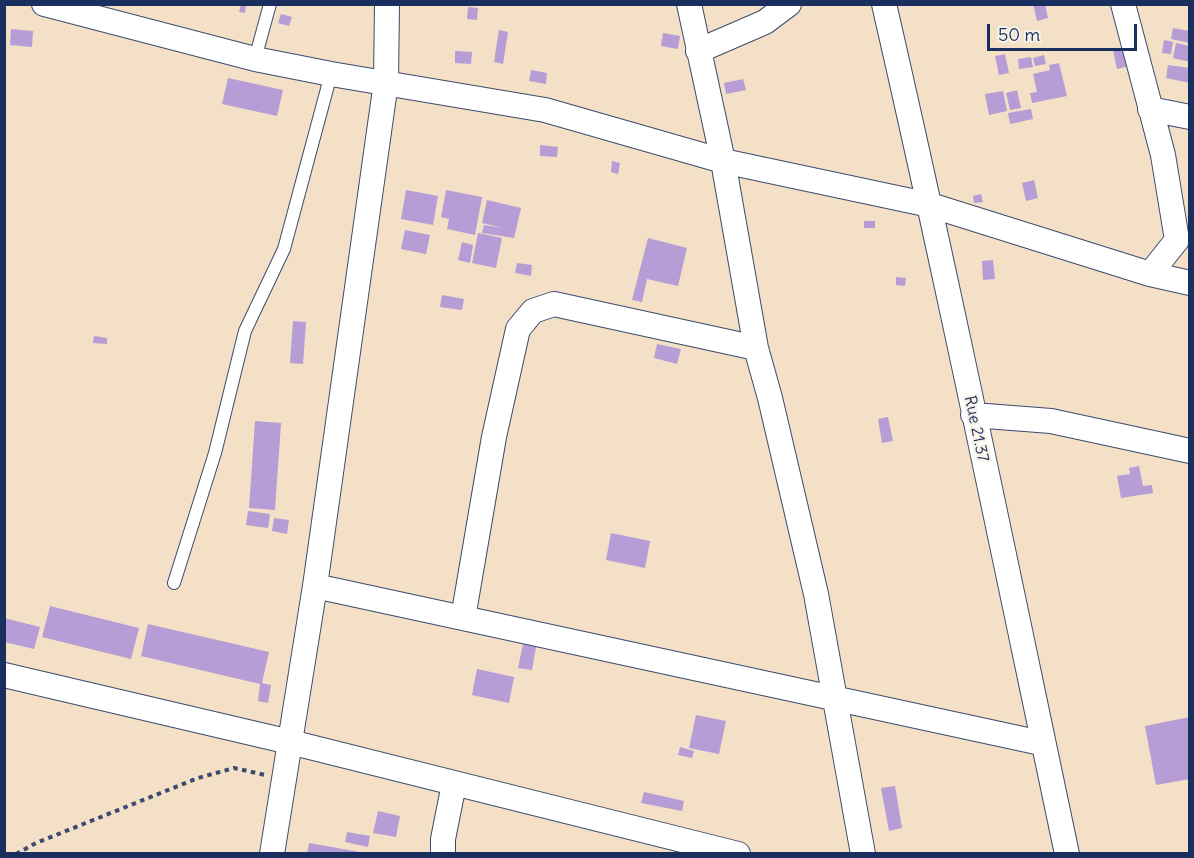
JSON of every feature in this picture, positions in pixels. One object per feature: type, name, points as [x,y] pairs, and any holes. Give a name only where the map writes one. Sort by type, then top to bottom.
[{"type":"street","points":[[44,4],[255,59],[545,110],[723,161],[930,205],[1150,274],[1190,283]]},
{"type":"street","points":[[272,854],[315,586],[386,82],[387,4]]},
{"type":"street","points":[[689,4],[723,161],[756,348],[816,594],[862,854]]},
{"type":"street","points":[[698,51],[765,22],[789,4]]},
{"type":"street","name":"Rue 21.37","points":[[884,4],[930,205],[1041,743],[1067,854]]},
{"type":"street","points":[[1123,4],[1163,155],[1177,240],[1190,273]]},
{"type":"street","points":[[1150,109],[1190,117]]},
{"type":"street","points":[[1150,274],[1177,240]]},
{"type":"street","points":[[463,618],[494,437],[518,329],[533,311],[554,304],[756,348]]},
{"type":"street","points":[[973,415],[1051,421],[1190,452]]},
{"type":"street","points":[[315,586],[1041,743]]},
{"type":"street","points":[[4,675],[290,742],[738,854]]},
{"type":"street","points":[[443,854],[443,839],[454,784]]},
{"type":"lane","points":[[255,59],[270,4]]},
{"type":"lane","points":[[174,583],[215,453],[245,331],[284,249],[331,74]]},
{"type":"path","points":[[16,854],[36,843],[198,778],[234,768],[285,780]]},
{"type":"building","points":[[241,4],[246,4],[245,13],[239,12]]},
{"type":"building","points":[[1033,4],[1045,4],[1048,18],[1037,21]]},
{"type":"building","points":[[468,7],[478,8],[477,20],[467,19]]},
{"type":"building","points":[[281,14],[292,17],[289,26],[278,23]]},
{"type":"building","points":[[1173,28],[1190,31],[1190,43],[1171,39]]},
{"type":"building","points":[[11,29],[33,31],[32,47],[10,45]]},
{"type":"building","points":[[499,30],[508,32],[503,64],[494,62]]},
{"type":"building","points":[[663,33],[680,36],[678,49],[661,46]]},
{"type":"building","points":[[1164,40],[1173,42],[1171,54],[1162,53]]},
{"type":"building","points":[[1176,43],[1190,46],[1190,62],[1173,58]]},
{"type":"building","points":[[1125,48],[1129,66],[1117,69],[1113,50]]},
{"type":"building","points":[[455,51],[472,52],[471,64],[455,63]]},
{"type":"building","points":[[1005,54],[1009,73],[999,75],[995,56]]},
{"type":"building","points":[[1044,55],[1046,64],[1035,66],[1033,58]]},
{"type":"building","points":[[1031,57],[1033,67],[1019,69],[1018,59]]},
{"type":"building","points":[[1059,63],[1067,96],[1032,103],[1030,93],[1037,92],[1033,74],[1050,70],[1049,65]]},
{"type":"building","points":[[1168,65],[1190,68],[1190,83],[1166,78]]},
{"type":"building","points":[[531,70],[547,73],[546,84],[529,81]]},
{"type":"building","points":[[228,78],[283,90],[277,116],[222,104]]},
{"type":"building","points":[[743,79],[746,90],[726,94],[724,83]]},
{"type":"building","points":[[1017,90],[1021,108],[1010,110],[1006,93]]},
{"type":"building","points":[[1003,91],[1007,111],[989,115],[985,94]]},
{"type":"building","points":[[1031,109],[1033,119],[1010,124],[1008,113]]},
{"type":"building","points":[[540,145],[558,147],[557,157],[540,156]]},
{"type":"building","points":[[612,161],[620,163],[618,174],[611,172]]},
{"type":"building","points":[[1034,180],[1038,198],[1026,201],[1022,183]]},
{"type":"building","points":[[406,190],[438,196],[433,225],[401,219]]},
{"type":"building","points":[[446,190],[482,197],[475,235],[447,229],[449,219],[441,217]]},
{"type":"building","points":[[981,194],[983,202],[974,203],[973,196]]},
{"type":"building","points":[[487,200],[521,208],[514,238],[482,233],[484,225],[503,228],[482,223]]},
{"type":"building","points":[[864,221],[875,221],[875,228],[864,228]]},
{"type":"building","points":[[405,230],[430,235],[426,254],[401,249]]},
{"type":"building","points":[[478,233],[502,238],[496,268],[472,263]]},
{"type":"building","points":[[648,238],[687,248],[678,286],[647,279],[642,302],[632,300]]},
{"type":"building","points":[[462,242],[473,245],[470,263],[458,260]]},
{"type":"building","points":[[993,260],[995,279],[983,280],[982,261]]},
{"type":"building","points":[[517,263],[532,265],[531,276],[515,273]]},
{"type":"building","points":[[896,277],[906,278],[905,286],[896,285]]},
{"type":"building","points":[[442,295],[464,299],[462,310],[440,307]]},
{"type":"building","points":[[293,321],[306,322],[303,364],[290,363]]},
{"type":"building","points":[[94,336],[107,338],[107,344],[93,343]]},
{"type":"building","points":[[657,344],[681,349],[677,364],[654,358]]},
{"type":"building","points":[[888,417],[893,441],[882,443],[878,419]]},
{"type":"building","points":[[255,421],[281,423],[275,510],[249,508]]},
{"type":"building","points":[[1139,466],[1143,486],[1152,485],[1153,493],[1121,498],[1117,476],[1130,474],[1129,468]]},
{"type":"building","points":[[248,511],[270,514],[268,528],[246,525]]},
{"type":"building","points":[[274,518],[289,520],[287,534],[272,531]]},
{"type":"building","points":[[611,533],[650,541],[645,568],[606,560]]},
{"type":"building","points":[[50,606],[139,628],[131,659],[42,637]]},
{"type":"building","points":[[4,618],[40,627],[34,649],[4,642]]},
{"type":"building","points":[[148,624],[269,652],[262,683],[271,685],[268,703],[258,701],[260,684],[141,656]]},
{"type":"building","points":[[523,644],[536,647],[532,670],[518,668]]},
{"type":"building","points":[[477,669],[514,677],[509,703],[472,695]]},
{"type":"building","points":[[696,715],[726,721],[719,754],[689,748]]},
{"type":"building","points":[[1190,717],[1190,779],[1156,785],[1145,726]]},
{"type":"building","points":[[680,747],[694,751],[692,758],[678,755]]},
{"type":"building","points":[[895,786],[902,828],[889,831],[881,788]]},
{"type":"building","points":[[644,792],[684,801],[682,811],[641,803]]},
{"type":"building","points":[[378,811],[400,816],[396,837],[373,833]]},
{"type":"building","points":[[347,832],[370,836],[368,847],[345,842]]},
{"type":"building","points":[[309,843],[360,852],[360,854],[307,854]]}]
